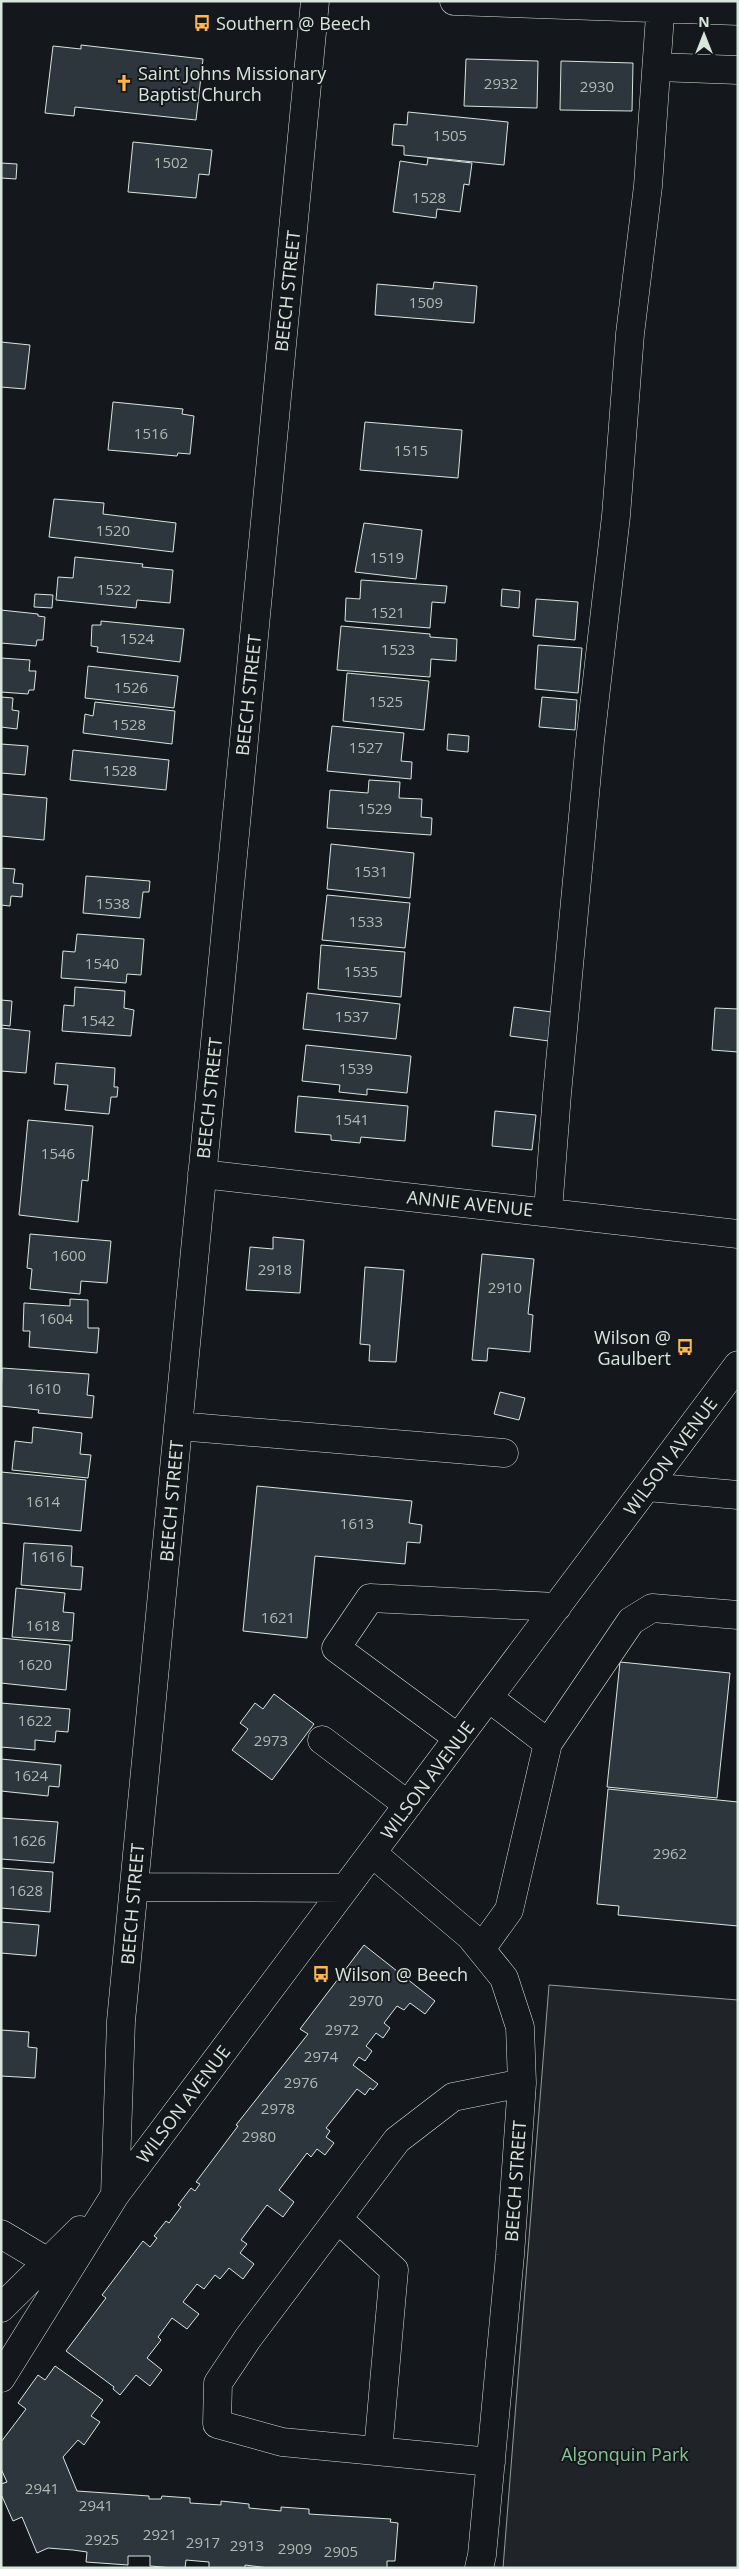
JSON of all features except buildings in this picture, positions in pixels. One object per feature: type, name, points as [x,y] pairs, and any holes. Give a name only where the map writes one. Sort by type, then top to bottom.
[{"type":"street","name":"BEECH STREET","points":[[114,2195],[121,2021],[315,1]]},
{"type":"street","points":[[454,1],[661,5],[738,11]]},
{"type":"street","points":[[548,1211],[590,741],[616,516],[630,334],[648,186],[661,5]]},
{"type":"street","points":[[657,67],[738,70]]},
{"type":"street","name":"ANNIE AVENUE","points":[[202,1174],[548,1211],[738,1234]]},
{"type":"street","name":"WILSON AVENUE","points":[[1,2378],[114,2195],[738,1365]]},
{"type":"street","points":[[178,1426],[504,1453]]},
{"type":"street","points":[[647,1487],[738,1495]]},
{"type":"street","points":[[458,1738],[336,1648],[370,1598],[557,1607]]},
{"type":"street","points":[[480,1949],[509,1910],[548,1743],[631,1621],[652,1608],[738,1615]]},
{"type":"street","points":[[489,1698],[548,1743]]},
{"type":"street","points":[[322,1740],[408,1805]]},
{"type":"street","name":"BEECH STREET","points":[[372,1852],[470,1936],[504,1978],[520,2027],[522,2083],[510,2255],[482,2554],[478,2568]]},
{"type":"street","points":[[134,1886],[345,1888]]},
{"type":"street","points":[[491,2462],[282,2442],[217,2424],[218,2383],[248,2338],[397,2140],[453,2097],[522,2083]]},
{"type":"street","name":"WILSON AVENUE","points":[[1,2308],[114,2195]]},
{"type":"street","points":[[338,2219],[394,2270],[378,2451]]},
{"type":"street","points":[[1,2234],[48,2262]]},
{"type":"green space","name":"Algonquin Park","points":[[549,1985],[738,2000],[738,2568],[503,2568]]},
{"type":"place","name":"Southern @ Beech","points":[[202,23]]},
{"type":"place","name":"Saint Johns Missionary Baptist Church","points":[[124,83]]},
{"type":"place","name":"Wilson @ Gaulbert","points":[[685,1347]]},
{"type":"place","name":"Wilson @ Beech","points":[[321,1974]]}]
